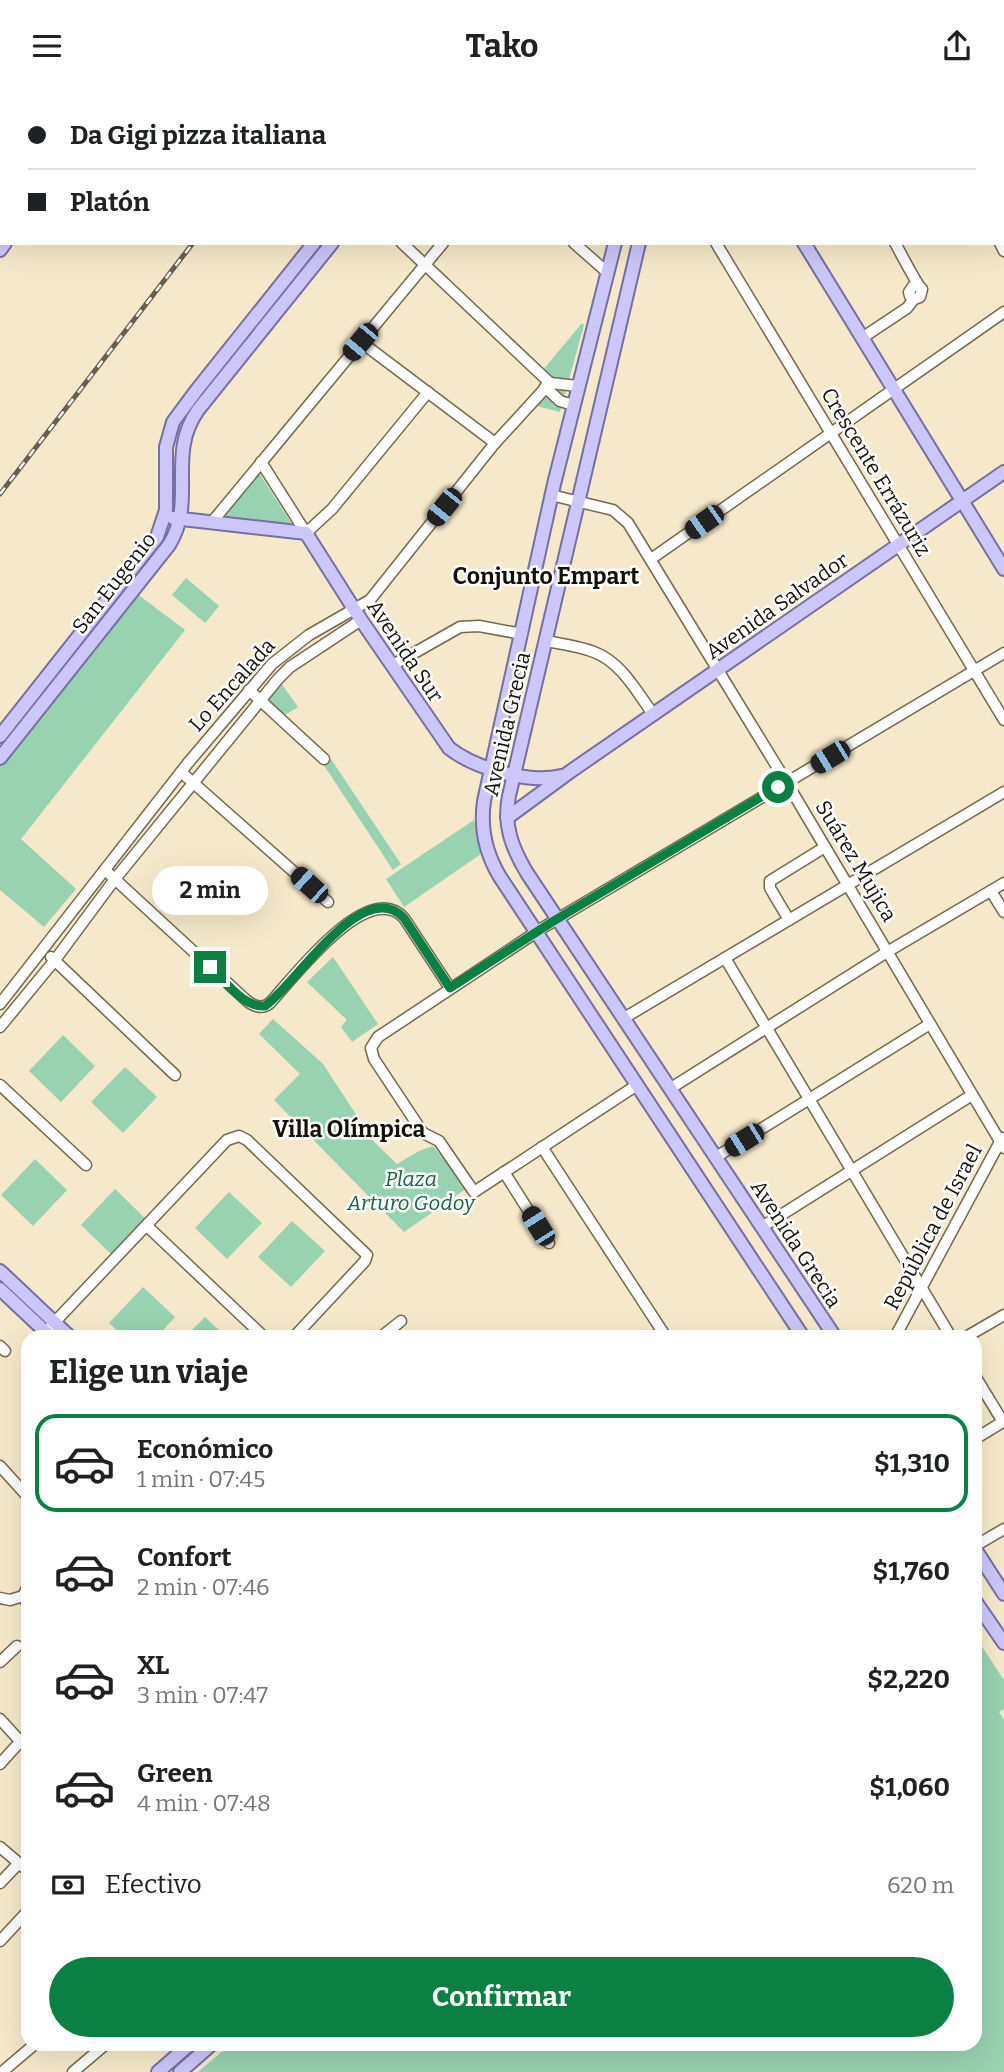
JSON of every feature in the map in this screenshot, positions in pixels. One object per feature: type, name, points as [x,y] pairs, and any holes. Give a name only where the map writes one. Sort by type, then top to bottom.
[{"type":"main road","name":"San Eugenio","points":[[0,736],[157,537],[165,518],[166,447],[169,433],[180,411],[312,245]]},
{"type":"main road","name":"San Eugenio","points":[[0,758],[173,539],[180,519],[183,442],[186,431],[198,410],[330,245]]},
{"type":"main road","name":"Avenida Grecia","points":[[615,245],[551,495],[482,815],[486,844],[496,870],[798,1330]]},
{"type":"main road","name":"Avenida Grecia","points":[[639,245],[515,774],[507,818],[509,835],[518,859],[830,1330]]},
{"type":"main road","points":[[805,245],[1004,569]]},
{"type":"main road","points":[[298,263],[309,272]]},
{"type":"main road","points":[[218,363],[228,373]]},
{"type":"main road","name":"Avenida Salvador","points":[[507,818],[1004,472]]},
{"type":"main road","points":[[165,518],[306,533]]},
{"type":"main road","name":"Avenida Sur","points":[[306,533],[357,615],[449,748],[462,758],[492,769]]},
{"type":"main road","points":[[141,558],[148,561],[148,572]]},
{"type":"main road","name":"Avenida Salvador","points":[[492,769],[550,778],[571,771]]},
{"type":"main road","points":[[0,1271],[50,1330]]},
{"type":"main road","points":[[0,1289],[50,1330]]},
{"type":"main road","points":[[982,1559],[1004,1594]]},
{"type":"main road","points":[[982,1611],[1004,1643]]},
{"type":"main road","points":[[158,2072],[182,2051]]},
{"type":"main road","points":[[180,2072],[204,2051]]},
{"type":"street","points":[[404,245],[548,385],[560,401],[573,405]]},
{"type":"street","points":[[212,522],[441,245]]},
{"type":"street","points":[[576,245],[608,273]]},
{"type":"street","name":"Crescente Errázuriz","points":[[717,245],[1004,720]]},
{"type":"street","points":[[862,338],[907,308],[914,299],[909,292],[912,286],[917,285],[916,279],[896,245]]},
{"type":"street","points":[[651,559],[1004,312]]},
{"type":"street","points":[[360,342],[495,443]]},
{"type":"street","points":[[548,385],[578,386]]},
{"type":"street","name":"Lo Encalada","points":[[0,1027],[116,879],[289,667],[357,615],[495,443],[548,385]]},
{"type":"street","points":[[306,533],[332,509],[428,392]]},
{"type":"street","name":"Avenida Sur","points":[[261,462],[306,533]]},
{"type":"street","name":"Suárez Mujica","points":[[551,495],[620,514],[628,523],[787,782],[972,1095],[1003,1141]]},
{"type":"street","name":"Lo Encalada","points":[[0,1004],[181,772],[272,664],[291,648],[357,615]]},
{"type":"street","points":[[393,665],[460,627],[471,626],[522,634]]},
{"type":"street","points":[[546,641],[587,649],[609,660],[620,670],[653,714]]},
{"type":"street","points":[[637,1085],[474,1192],[439,1141],[423,1133],[371,1054],[371,1045],[378,1037],[537,932],[1004,653]]},
{"type":"street","points":[[249,690],[324,759]]},
{"type":"street","points":[[181,772],[328,902]]},
{"type":"street","points":[[624,1018],[1004,792]]},
{"type":"street","points":[[789,920],[770,888],[770,881],[825,847]]},
{"type":"street","points":[[105,870],[255,1006],[263,1007],[272,1002],[340,928],[363,914],[382,908],[394,909],[404,918],[450,988]]},
{"type":"street","points":[[671,1088],[887,952],[1004,883]]},
{"type":"street","points":[[991,891],[1004,912]]},
{"type":"street","points":[[43,950],[175,1075]]},
{"type":"street","points":[[725,958],[947,1330]]},
{"type":"street","points":[[716,1157],[930,1024]]},
{"type":"street","points":[[0,1085],[86,1165]]},
{"type":"street","points":[[762,1227],[972,1095]]},
{"type":"street","points":[[50,1330],[227,1140],[236,1136],[245,1138],[365,1251],[367,1257],[301,1330]]},
{"type":"street","name":"República de Israel","points":[[899,1330],[1003,1141]]},
{"type":"street","points":[[542,1147],[661,1330]]},
{"type":"street","points":[[504,1172],[549,1243]]},
{"type":"street","points":[[147,1226],[257,1330]]},
{"type":"street","points":[[979,1330],[1004,1315]]},
{"type":"street","points":[[390,1330],[401,1321]]},
{"type":"street","points":[[982,1388],[1003,1422],[982,1435]]},
{"type":"street","points":[[2,1471],[21,1490]]},
{"type":"street","points":[[982,1543],[1004,1529]]},
{"type":"street","points":[[0,1598],[10,1600],[21,1597]]},
{"type":"street","points":[[0,1662],[18,1646]]},
{"type":"street","points":[[0,1719],[20,1741],[0,1764]]},
{"type":"street","points":[[0,1847],[19,1863],[0,1883]]},
{"type":"street","points":[[0,1941],[21,1919]]},
{"type":"street","points":[[2,2072],[27,2051]]},
{"type":"street","points":[[73,2072],[98,2051]]},
{"type":"green space","points":[[582,323],[584,325],[560,412],[533,405],[554,381],[543,370]]},
{"type":"green space","points":[[259,473],[292,524],[221,518]]},
{"type":"green space","points":[[186,578],[219,606],[205,623],[172,595]]},
{"type":"green space","points":[[136,593],[185,630],[21,839],[76,889],[44,927],[0,890],[0,765]]},
{"type":"green space","points":[[281,683],[298,707],[283,716],[267,700]]},
{"type":"green space","points":[[331,759],[401,864],[393,870],[323,764]]},
{"type":"green space","points":[[474,820],[481,854],[404,907],[386,879]]},
{"type":"green space","points":[[333,957],[378,1024],[352,1042],[341,1027],[347,1020],[307,982]]},
{"type":"green space","name":"Plaza Arturo Godoy","points":[[273,1019],[323,1064],[374,1142],[397,1164],[433,1146],[467,1188],[404,1232],[274,1100],[300,1074],[259,1034]]},
{"type":"green space","points":[[63,1035],[95,1066],[61,1102],[29,1071]]},
{"type":"green space","points":[[125,1067],[157,1097],[123,1133],[91,1102]]},
{"type":"green space","points":[[35,1159],[67,1190],[33,1226],[1,1195]]},
{"type":"green space","points":[[115,1189],[147,1220],[113,1256],[81,1225]]},
{"type":"green space","points":[[229,1192],[262,1223],[227,1259],[195,1228]]},
{"type":"green space","points":[[292,1221],[325,1251],[291,1287],[258,1257]]},
{"type":"green space","points":[[143,1287],[175,1317],[163,1330],[116,1330],[109,1323]]},
{"type":"green space","points":[[205,1317],[219,1330],[192,1330]]},
{"type":"green space","points":[[982,1647],[1004,1680],[1004,1709],[999,1712],[1004,1720],[1004,2072],[198,2072],[223,2051],[982,2051]]},
{"type":"railway","points":[[0,494],[191,245]]},
{"type":"district","name":"Conjunto Empart","points":[[546,576]]},
{"type":"district","name":"Villa Olímpica","points":[[349,1129]]},
{"type":"route","points":[[210,967],[248,1002],[258,1007],[265,1006],[272,1002],[349,921],[378,908],[391,908],[404,918],[450,988],[552,922],[778,787]]}]
